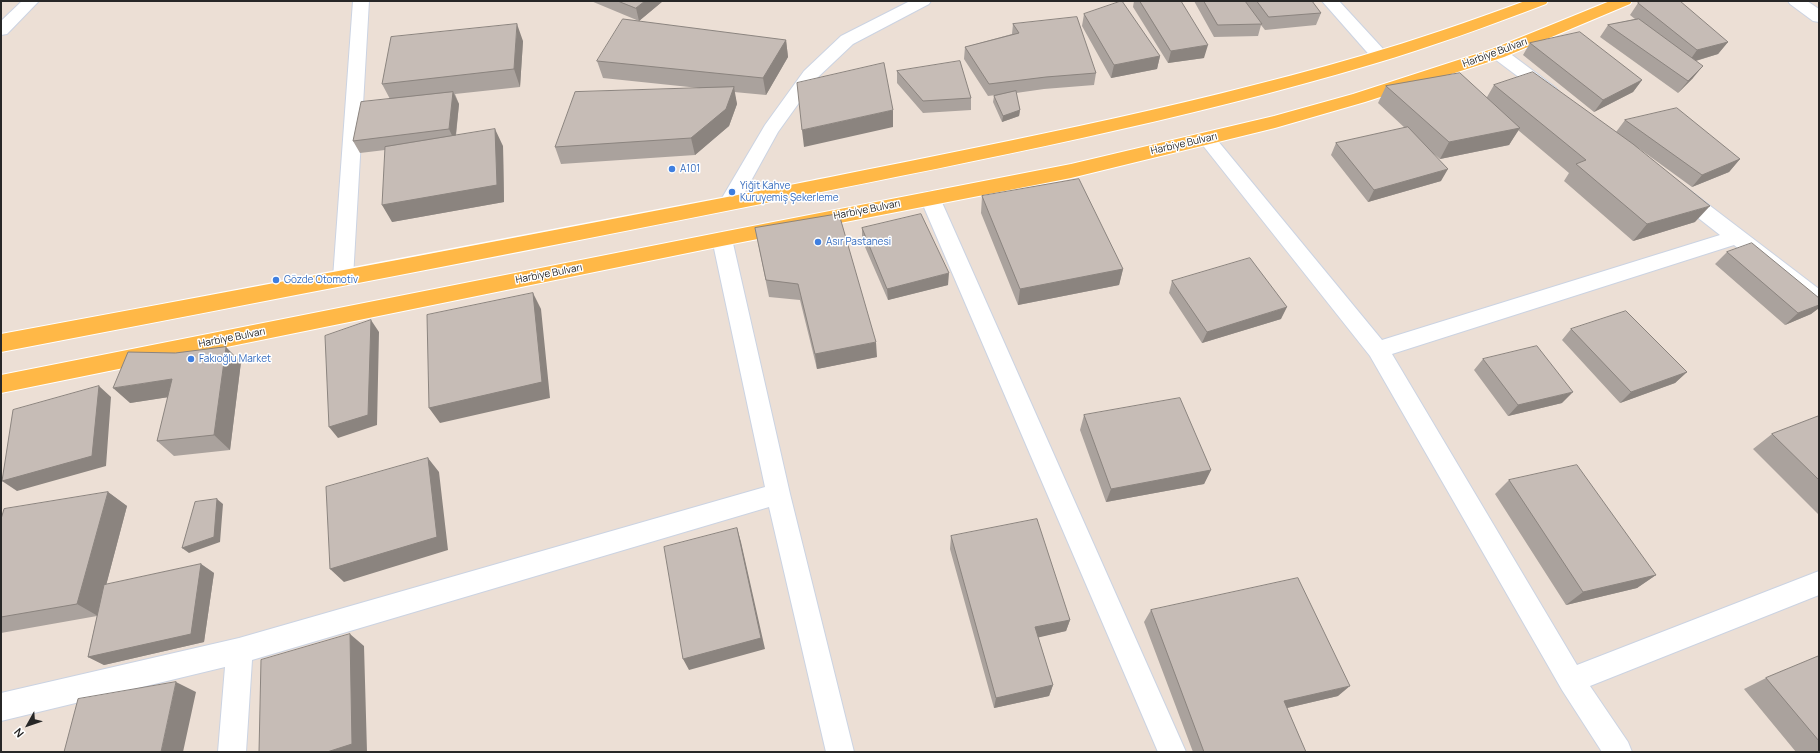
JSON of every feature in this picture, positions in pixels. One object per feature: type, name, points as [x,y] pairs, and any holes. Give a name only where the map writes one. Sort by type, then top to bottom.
[{"type":"main road","points":[[1,342],[343,278],[1063,136],[1186,108],[1306,77],[1494,19],[1540,1]]},
{"type":"main road","name":"Harbiye Bulvarı","points":[[1,384],[722,239],[1071,171],[1207,139],[1359,98],[1498,52],[1624,1]]},
{"type":"street","points":[[1,30],[31,1]]},
{"type":"street","points":[[343,278],[361,1]]},
{"type":"street","points":[[729,203],[771,129],[810,75],[847,40],[923,1]]},
{"type":"street","points":[[1330,1],[1379,55]]},
{"type":"street","points":[[1796,1],[1819,17]]},
{"type":"street","points":[[1498,52],[1561,101]]},
{"type":"street","points":[[1207,139],[1378,350],[1571,681],[1618,752]]},
{"type":"street","points":[[1668,183],[1819,300]]},
{"type":"street","points":[[930,198],[1172,752]]},
{"type":"street","points":[[1378,350],[1736,237]]},
{"type":"street","points":[[722,239],[778,494],[840,752]]},
{"type":"street","points":[[1,706],[239,651],[778,494]]},
{"type":"street","points":[[1571,681],[1819,583]]},
{"type":"street","points":[[232,752],[239,651]]},
{"type":"building","points":[[618,1],[645,1],[636,8]]},
{"type":"building","points":[[1122,1],[1160,56],[1114,65],[1084,14]]},
{"type":"building","points":[[1140,1],[1181,1],[1208,45],[1171,51]]},
{"type":"building","points":[[1204,1],[1245,1],[1262,24],[1218,25]]},
{"type":"building","points":[[1257,1],[1312,1],[1321,13],[1269,17]]},
{"type":"building","points":[[1641,1],[1680,1],[1728,42],[1697,50],[1638,3]]},
{"type":"building","points":[[1077,17],[1096,73],[989,84],[965,47],[1019,33],[1013,24]]},
{"type":"building","points":[[623,19],[786,40],[763,78],[597,61]]},
{"type":"building","points":[[1639,19],[1703,66],[1688,81],[1608,25]]},
{"type":"building","points":[[517,24],[514,69],[382,84],[391,37]]},
{"type":"building","points":[[1580,32],[1642,80],[1603,100],[1530,43]]},
{"type":"building","points":[[960,61],[971,98],[923,101],[897,71]]},
{"type":"building","points":[[884,63],[893,110],[802,130],[797,83]]},
{"type":"building","points":[[1533,72],[1633,144],[1710,206],[1647,224],[1576,164],[1586,160],[1494,85]]},
{"type":"building","points":[[1460,73],[1520,128],[1449,142],[1386,86]]},
{"type":"building","points":[[734,87],[726,109],[691,138],[555,147],[575,92]]},
{"type":"building","points":[[1016,91],[1020,110],[1003,116],[994,96]]},
{"type":"building","points":[[453,92],[449,129],[353,141],[361,102]]},
{"type":"building","points":[[1677,108],[1740,159],[1702,175],[1625,120]]},
{"type":"building","points":[[1408,127],[1448,169],[1374,190],[1336,143]]},
{"type":"building","points":[[495,129],[497,185],[382,205],[385,147]]},
{"type":"building","points":[[1079,179],[1123,269],[1020,289],[982,196]]},
{"type":"building","points":[[839,214],[876,342],[815,354],[798,284],[766,280],[755,228]]},
{"type":"building","points":[[921,214],[949,273],[887,289],[862,228]]},
{"type":"building","points":[[1752,243],[1819,298],[1819,305],[1798,313],[1727,252]]},
{"type":"building","points":[[1250,258],[1287,307],[1207,332],[1172,281]]},
{"type":"building","points":[[533,293],[542,382],[429,408],[427,315]]},
{"type":"building","points":[[1626,311],[1687,372],[1631,392],[1571,329]]},
{"type":"building","points":[[371,320],[368,415],[329,427],[325,336]]},
{"type":"building","points":[[1537,346],[1573,392],[1518,405],[1483,359]]},
{"type":"building","points":[[226,347],[214,435],[157,441],[172,379],[113,388],[128,352],[175,353]]},
{"type":"building","points":[[99,386],[92,456],[2,481],[13,410]]},
{"type":"building","points":[[1180,398],[1211,470],[1111,489],[1084,415]]},
{"type":"building","points":[[1819,416],[1819,480],[1772,434]]},
{"type":"building","points":[[428,458],[437,537],[330,569],[326,487]]},
{"type":"building","points":[[1577,465],[1656,575],[1583,592],[1509,480]]},
{"type":"building","points":[[108,492],[77,604],[1,617],[1,519],[4,509]]},
{"type":"building","points":[[217,499],[214,537],[182,548],[195,502]]},
{"type":"building","points":[[1037,519],[1070,620],[1035,627],[1053,685],[996,698],[951,536]]},
{"type":"building","points":[[737,528],[761,638],[683,659],[664,547]]},
{"type":"building","points":[[201,564],[191,634],[88,657],[104,585]]},
{"type":"building","points":[[1298,578],[1350,686],[1284,701],[1306,752],[1204,752],[1151,610]]},
{"type":"building","points":[[350,634],[352,744],[327,752],[259,752],[261,660]]},
{"type":"building","points":[[1819,656],[1819,741],[1766,678]]},
{"type":"building","points":[[176,682],[161,752],[64,752],[78,699]]},
{"type":"place","name":"A101","points":[[672,169]]},
{"type":"place","name":"Yiğit Kahve Kuruyemiş Şekerleme","points":[[732,192]]},
{"type":"place","name":"Asır Pastanesi","points":[[818,242]]},
{"type":"place","name":"Gözde Otomotiv","points":[[276,280]]},
{"type":"place","name":"Fakıoğlu Market","points":[[191,359]]}]
